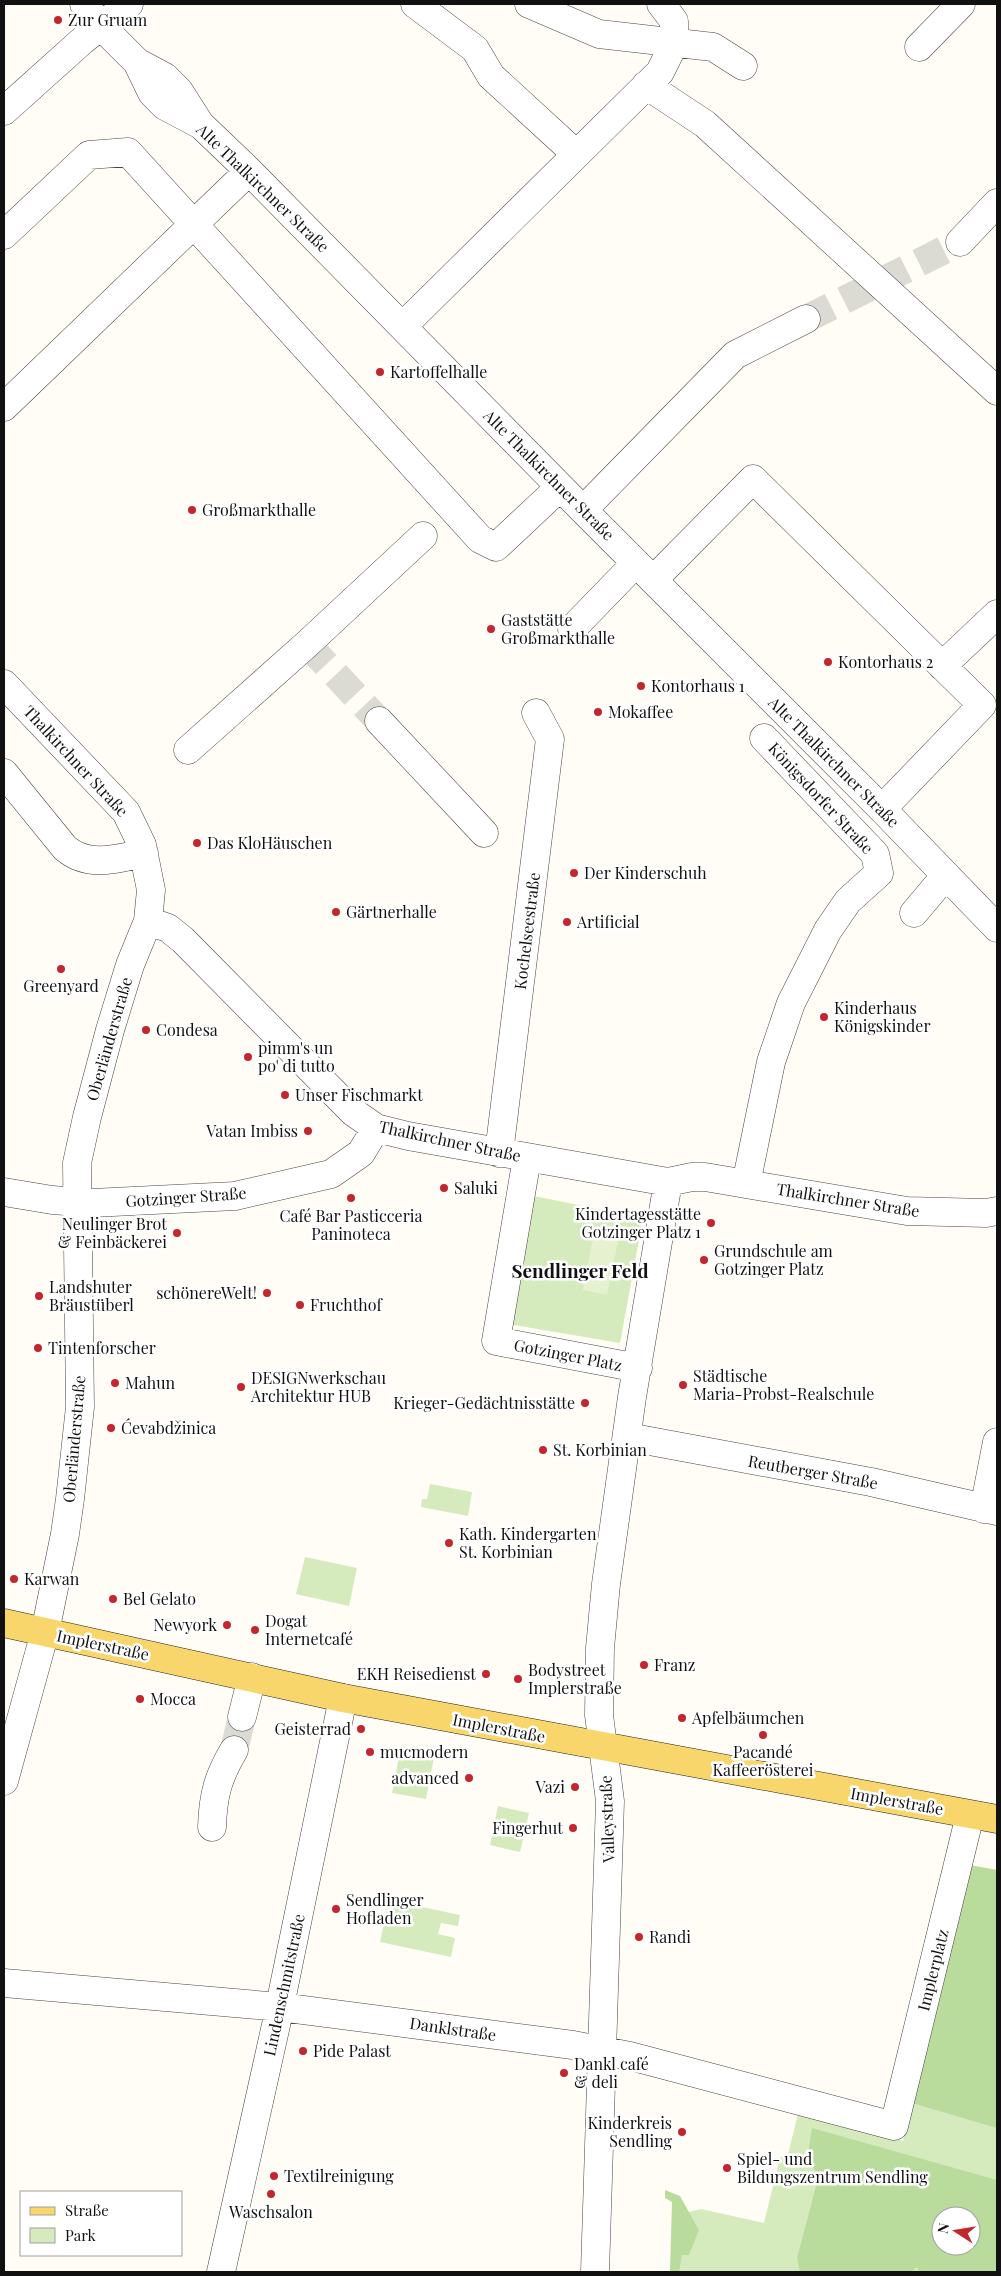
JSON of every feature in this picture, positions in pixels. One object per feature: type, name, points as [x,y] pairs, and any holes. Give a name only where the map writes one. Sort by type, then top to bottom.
[{"type":"main road","name":"Implerstraße","points":[[4,1623],[43,1641],[252,1677],[343,1698],[997,1819]]},
{"type":"street","points":[[84,4],[101,26]]},
{"type":"street","points":[[4,111],[129,4]]},
{"type":"street","points":[[415,4],[475,49],[491,76],[576,154]]},
{"type":"street","points":[[529,4],[598,34],[713,47],[743,66]]},
{"type":"street","points":[[403,326],[660,72],[674,44],[674,21],[661,4]]},
{"type":"street","points":[[919,47],[961,4]]},
{"type":"street","name":"Alte Thalkirchner Straße","points":[[101,26],[137,62],[165,77],[179,91],[201,125],[250,171],[560,487],[882,809],[997,928]]},
{"type":"street","points":[[646,85],[705,124],[997,391]]},
{"type":"street","points":[[4,235],[89,155],[128,152],[480,539],[496,547],[560,487]]},
{"type":"street","points":[[4,407],[250,171]]},
{"type":"street","points":[[960,242],[997,203]]},
{"type":"street","points":[[960,242],[997,216]]},
{"type":"street","points":[[960,242],[997,231]]},
{"type":"street","points":[[583,510],[735,356],[806,319]]},
{"type":"street","points":[[572,630],[645,572],[752,479],[982,705],[882,809]]},
{"type":"street","points":[[188,750],[307,644],[423,536]]},
{"type":"street","points":[[942,666],[997,614]]},
{"type":"street","name":"Thalkirchner Straße","points":[[4,684],[126,812],[136,829],[144,853],[151,890],[148,921],[168,928],[183,940],[353,1112],[376,1128],[499,1153],[668,1182],[692,1177],[746,1184],[907,1211],[977,1213],[997,1211]]},
{"type":"street","name":"Kochelseestraße","points":[[499,1153],[550,739],[536,713]]},
{"type":"street","points":[[379,721],[484,833]]},
{"type":"street","name":"Königsdorfer Straße","points":[[746,1184],[771,1062],[791,1003],[828,930],[848,901],[879,873],[875,854],[764,738]]},
{"type":"street","points":[[4,773],[65,848],[74,855],[86,860],[103,861],[144,853]]},
{"type":"street","points":[[914,913],[946,874]]},
{"type":"street","name":"Oberländerstraße","points":[[4,1781],[43,1641],[65,1534],[80,1407],[78,1163],[87,1117],[110,1030],[133,957],[148,921]]},
{"type":"street","name":"Gotzinger Straße","points":[[4,1192],[77,1202],[235,1196],[332,1174],[361,1153],[376,1128]]},
{"type":"street","name":"Gotzinger Platz","points":[[527,1158],[496,1341],[638,1368],[668,1182]]},
{"type":"street","name":"Valleystraße","points":[[595,2272],[610,1801],[602,1747],[599,1693],[600,1648],[606,1584],[638,1368]]},
{"type":"street","name":"Reutberger Straße","points":[[628,1437],[871,1482],[991,1510]]},
{"type":"street","points":[[991,1510],[997,1442]]},
{"type":"street","points":[[242,1717],[252,1677]]},
{"type":"street","name":"Lindenschmitstraße","points":[[221,2272],[280,2007],[343,1698]]},
{"type":"street","points":[[212,1827],[212,1803],[216,1787],[234,1750]]},
{"type":"street","name":"Implerplatz","points":[[894,2126],[970,1814]]},
{"type":"street","name":"Danklstraße","points":[[4,1983],[280,2007],[602,2050],[712,2076],[894,2126]]},
{"type":"green space","points":[[534,1196],[643,1218],[620,1343],[508,1324]]},
{"type":"green space","points":[[595,1227],[620,1232],[607,1295],[583,1290]]},
{"type":"green space","points":[[430,1484],[472,1492],[468,1516],[421,1507],[422,1499],[427,1499]]},
{"type":"green space","points":[[305,1557],[357,1568],[349,1606],[296,1594]]},
{"type":"green space","points":[[401,1746],[435,1752],[426,1799],[392,1793]]},
{"type":"green space","points":[[498,1806],[529,1813],[520,1852],[490,1845]]},
{"type":"green space","points":[[969,1865],[997,1870],[997,2272],[679,2272],[680,2214],[701,2209],[764,2223],[780,2157],[787,2158],[799,2110],[903,2141]]},
{"type":"green space","points":[[969,1865],[997,1870],[997,2128],[912,2103]]},
{"type":"green space","points":[[389,1900],[460,1915],[458,1926],[441,1923],[438,1934],[455,1938],[451,1957],[380,1942]]},
{"type":"green space","points":[[812,2128],[997,2180],[997,2272],[919,2272],[917,2267],[911,2272],[800,2272],[797,2258],[819,2175],[807,2160]]},
{"type":"green space","points":[[665,2190],[680,2196],[699,2230],[689,2255],[682,2255],[679,2272],[670,2272],[672,2202],[665,2198]]},
{"type":"tunnel","points":[[806,319],[960,242]]},
{"type":"tunnel","points":[[307,644],[379,721]]},
{"type":"tunnel","points":[[234,1750],[242,1717]]},
{"type":"place","name":"Zur Gruam","points":[[58,20]]},
{"type":"place","name":"Kartoffelhalle","points":[[380,372]]},
{"type":"place","name":"Großmarkthalle","points":[[192,510]]},
{"type":"place","name":"Gaststätte Großmarkthalle","points":[[491,629]]},
{"type":"place","name":"Kontorhaus 2","points":[[828,662]]},
{"type":"place","name":"Kontorhaus 1","points":[[641,686]]},
{"type":"place","name":"Mokaffee","points":[[598,712]]},
{"type":"place","name":"Das KloHäuschen","points":[[197,843]]},
{"type":"place","name":"Der Kinderschuh","points":[[574,873]]},
{"type":"place","name":"Gärtnerhalle","points":[[336,912]]},
{"type":"place","name":"Artificial","points":[[567,922]]},
{"type":"place","name":"Greenyard","points":[[61,969]]},
{"type":"place","name":"Kinderhaus Königskinder","points":[[824,1017]]},
{"type":"place","name":"Condesa","points":[[146,1030]]},
{"type":"place","name":"pimm's un po' di tutto","points":[[248,1057]]},
{"type":"place","name":"Unser Fischmarkt","points":[[285,1095]]},
{"type":"place","name":"Vatan Imbiss","points":[[308,1131]]},
{"type":"place","name":"Saluki","points":[[444,1188]]},
{"type":"place","name":"Café Bar Pasticceria Paninoteca","points":[[351,1198]]},
{"type":"place","name":"Kindertagesstätte Gotzinger Platz 1","points":[[711,1223]]},
{"type":"place","name":"Neulinger Brot & Feinbäckerei","points":[[177,1233]]},
{"type":"place","name":"Grundschule am Gotzinger Platz","points":[[704,1260]]},
{"type":"place","name":"schönereWelt!","points":[[267,1293]]},
{"type":"place","name":"Landshuter Bräustüberl","points":[[39,1296]]},
{"type":"place","name":"Fruchthof","points":[[300,1305]]},
{"type":"place","name":"Tintenforscher","points":[[38,1348]]},
{"type":"place","name":"Mahun","points":[[115,1383]]},
{"type":"place","name":"Städtische Maria-Probst-Realschule","points":[[683,1385]]},
{"type":"place","name":"DESIGNwerkschau Architektur HUB","points":[[241,1387]]},
{"type":"place","name":"Krieger-Gedächtnisstätte","points":[[585,1403]]},
{"type":"place","name":"Ćevabdžinica","points":[[111,1428]]},
{"type":"place","name":"St. Korbinian","points":[[543,1450]]},
{"type":"place","name":"Kath. Kindergarten St. Korbinian","points":[[449,1543]]},
{"type":"place","name":"Karwan","points":[[14,1579]]},
{"type":"place","name":"Bel Gelato","points":[[113,1599]]},
{"type":"place","name":"Newyork","points":[[227,1625]]},
{"type":"place","name":"Dogat Internetcafé","points":[[255,1630]]},
{"type":"place","name":"Franz","points":[[644,1665]]},
{"type":"place","name":"EKH Reisedienst","points":[[486,1674]]},
{"type":"place","name":"Bodystreet Implerstraße","points":[[518,1679]]},
{"type":"place","name":"Mocca","points":[[140,1699]]},
{"type":"place","name":"Apfelbäumchen","points":[[682,1718]]},
{"type":"place","name":"Geisterrad","points":[[361,1729]]},
{"type":"place","name":"Pacandé Kaffeerösterei","points":[[763,1735]]},
{"type":"place","name":"mucmodern","points":[[370,1752]]},
{"type":"place","name":"advanced","points":[[469,1778]]},
{"type":"place","name":"Vazi","points":[[575,1787]]},
{"type":"place","name":"Fingerhut","points":[[573,1828]]},
{"type":"place","name":"Sendlinger Hofladen","points":[[336,1909]]},
{"type":"place","name":"Randi","points":[[639,1937]]},
{"type":"place","name":"Pide Palast","points":[[303,2051]]},
{"type":"place","name":"Dankl café & deli","points":[[564,2073]]},
{"type":"place","name":"Kinderkreis Sendling","points":[[682,2132]]},
{"type":"place","name":"Spiel- und Bildungszentrum Sendling","points":[[727,2168]]},
{"type":"place","name":"Textilreinigung","points":[[274,2176]]},
{"type":"place","name":"Waschsalon","points":[[271,2194]]},
{"type":"district","name":"Sendlinger Feld","points":[[580,1271]]}]
